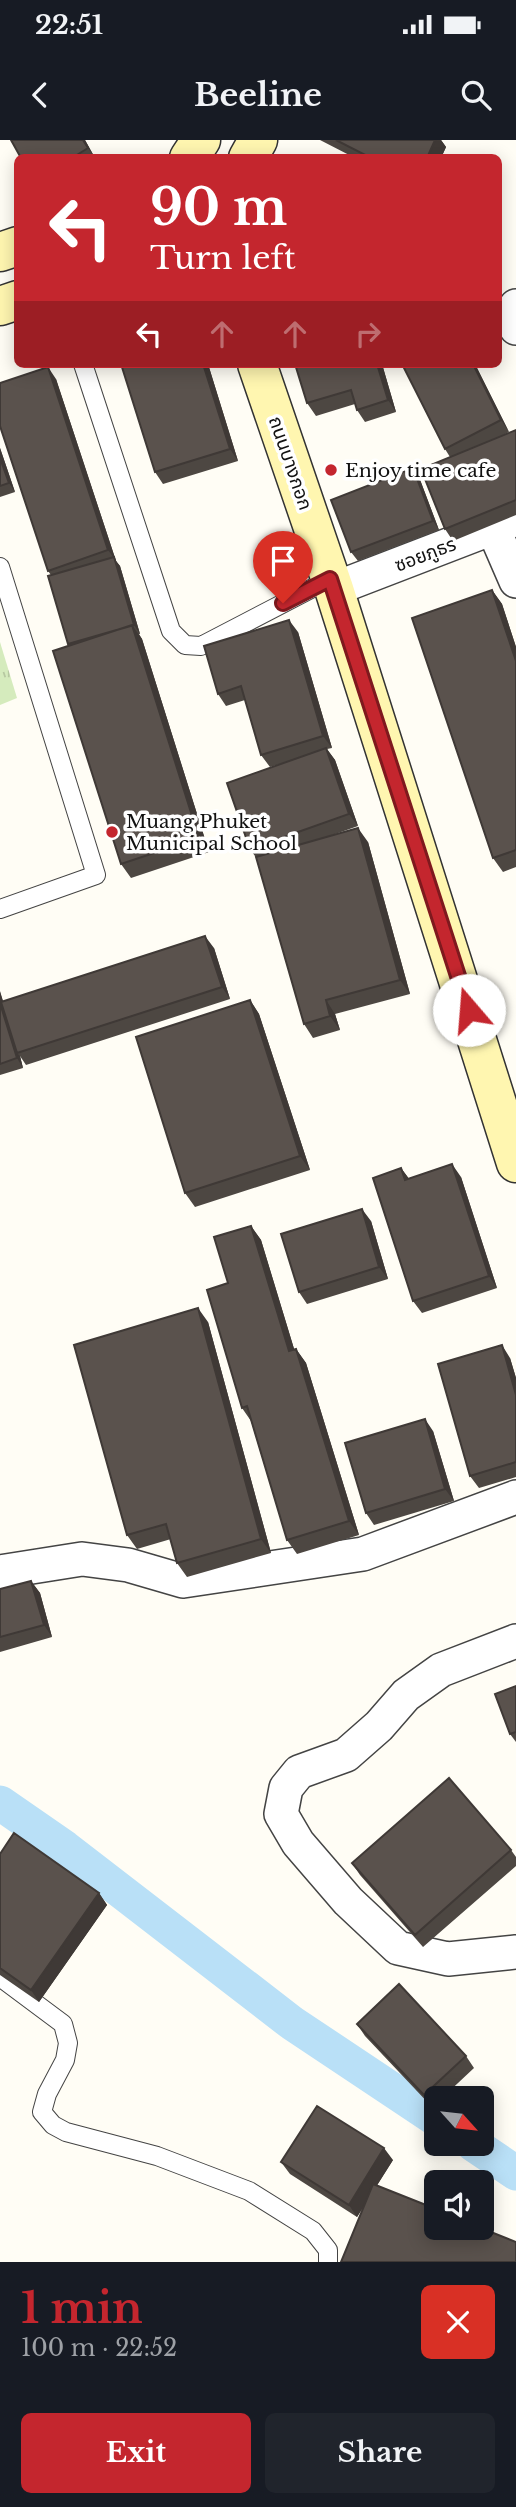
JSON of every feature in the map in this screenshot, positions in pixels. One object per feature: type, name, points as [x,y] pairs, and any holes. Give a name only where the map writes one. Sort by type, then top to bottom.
[{"type":"main road","name":"ถนนบางกอก","points":[[258,368],[332,584],[514,1145]]},
{"type":"street","points":[[516,306],[516,328]]},
{"type":"street","points":[[505,524],[516,581]]},
{"type":"street","name":"ซอยภูธร","points":[[332,584],[505,524]]},
{"type":"street","points":[[0,1572],[82,1559],[128,1565],[183,1581],[363,1554],[516,1497]]},
{"type":"street","points":[[516,1640],[440,1671],[406,1695],[379,1726],[346,1755],[299,1772],[286,1788],[281,1814],[298,1843],[348,1901],[398,1948],[449,1959],[516,1952]]},
{"type":"lane","points":[[84,368],[171,631],[186,645],[201,646],[332,584]]},
{"type":"lane","points":[[0,567],[96,875],[0,909]]},
{"type":"lane","points":[[0,1977],[63,2024],[68,2043],[65,2060],[47,2094],[43,2112],[53,2125],[66,2132],[157,2156],[249,2191],[313,2231],[328,2250],[328,2262]]},
{"type":"green space","points":[[0,642],[17,698],[0,705]]},
{"type":"building","points":[[11,140],[83,140],[88,148],[78,154],[19,154]]},
{"type":"building","points":[[336,140],[435,140],[429,154],[363,154]]},
{"type":"building","points":[[48,368],[108,550],[48,571],[0,426],[0,383]]},
{"type":"building","points":[[122,368],[204,368],[230,449],[155,472]]},
{"type":"building","points":[[296,368],[378,368],[388,400],[357,410],[351,390],[307,403]]},
{"type":"building","points":[[404,368],[475,368],[501,420],[445,449]]},
{"type":"building","points":[[516,430],[516,500],[445,529],[421,469]]},
{"type":"building","points":[[0,458],[9,483],[0,486]]},
{"type":"building","points":[[413,468],[433,521],[351,552],[331,500]]},
{"type":"building","points":[[114,557],[134,625],[68,644],[48,576]]},
{"type":"building","points":[[492,590],[516,661],[516,850],[493,858],[412,618]]},
{"type":"building","points":[[289,620],[323,736],[261,755],[241,686],[218,694],[204,646]]},
{"type":"building","points":[[132,625],[199,838],[121,864],[53,651]]},
{"type":"building","points":[[326,748],[349,814],[250,849],[227,783]]},
{"type":"building","points":[[358,828],[400,980],[326,1000],[330,1016],[304,1024],[256,857]]},
{"type":"building","points":[[205,936],[222,987],[17,1053],[1,1002]]},
{"type":"building","points":[[250,1000],[300,1156],[185,1193],[136,1037]]},
{"type":"building","points":[[0,1003],[17,1058],[0,1064]]},
{"type":"building","points":[[452,1164],[489,1276],[413,1301],[373,1178],[401,1168],[405,1180]]},
{"type":"building","points":[[362,1209],[379,1267],[299,1292],[281,1234]]},
{"type":"building","points":[[251,1226],[289,1351],[296,1349],[349,1521],[287,1540],[247,1406],[242,1408],[207,1290],[228,1283],[214,1237]]},
{"type":"building","points":[[198,1308],[261,1539],[177,1563],[166,1524],[127,1535],[74,1345]]},
{"type":"building","points":[[502,1345],[516,1395],[516,1462],[470,1476],[438,1364]]},
{"type":"building","points":[[425,1419],[445,1489],[366,1513],[345,1443]]},
{"type":"building","points":[[31,1581],[44,1625],[0,1637],[0,1589]]},
{"type":"building","points":[[516,1686],[516,1732],[510,1734],[495,1694]]},
{"type":"building","points":[[449,1778],[511,1850],[415,1935],[352,1863]]},
{"type":"building","points":[[14,1833],[99,1893],[31,1990],[0,1968],[0,1854]]},
{"type":"building","points":[[399,1984],[466,2056],[434,2086],[424,2086],[424,2095],[357,2024]]},
{"type":"building","points":[[317,2106],[384,2148],[349,2205],[281,2162]]},
{"type":"building","points":[[373,2184],[424,2204],[424,2240],[494,2240],[494,2233],[516,2242],[516,2262],[341,2262]]},
{"type":"waterway","points":[[0,1803],[65,1848],[292,2023],[424,2111]]},
{"type":"waterway","points":[[491,2156],[516,2173]]},
{"type":"place","name":"Enjoy time cafe","points":[[331,470]]},
{"type":"place","name":"Muang Phuket Municipal School","points":[[112,832]]},
{"type":"route","points":[[283,603],[330,579],[469,1010]]}]
